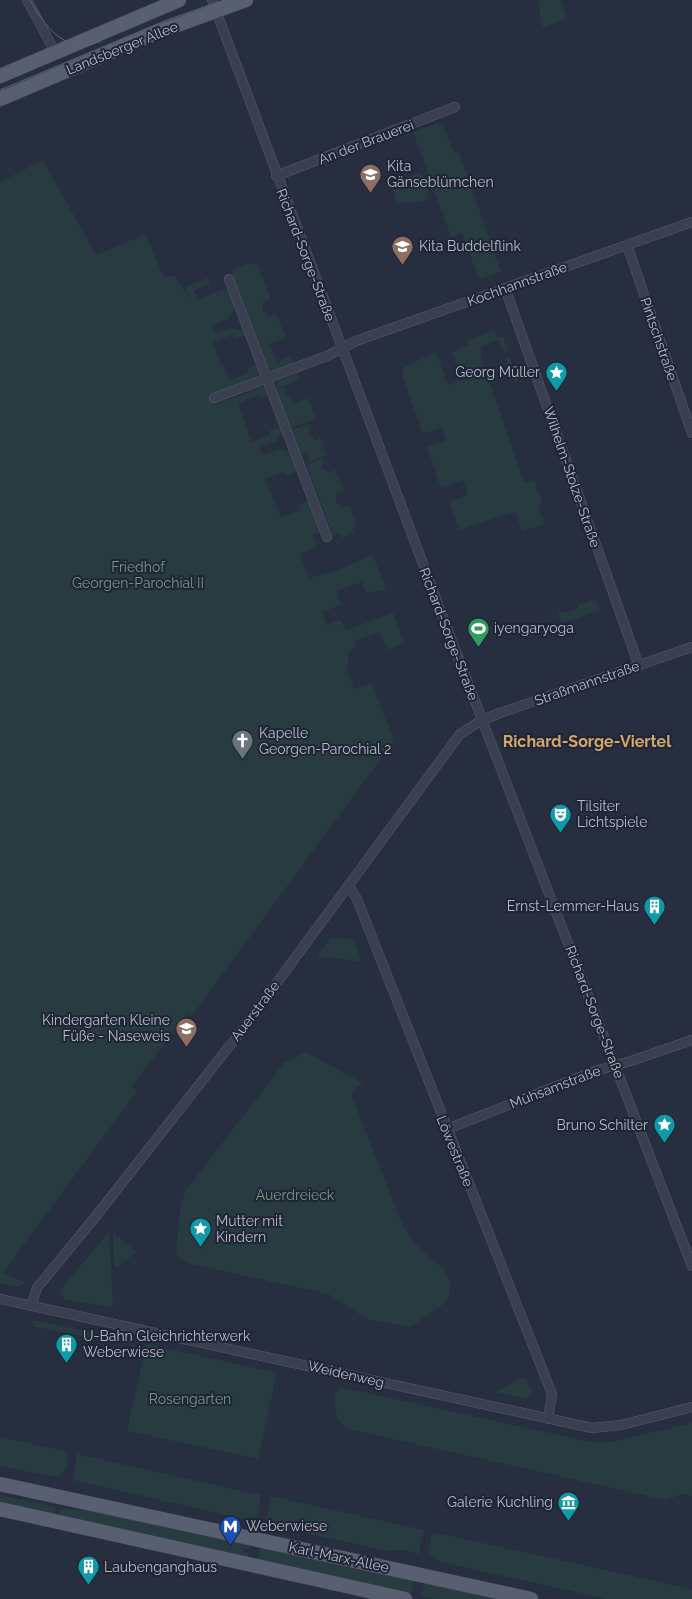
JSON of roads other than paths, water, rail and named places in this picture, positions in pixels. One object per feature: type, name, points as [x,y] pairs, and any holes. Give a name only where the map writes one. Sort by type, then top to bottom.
[{"type":"main road","name":"Landsberger Allee","points":[[0,76],[179,0]]},
{"type":"main road","name":"Landsberger Allee","points":[[0,99],[158,32],[214,6],[246,0]]},
{"type":"main road","name":"Karl-Marx-Allee","points":[[0,1484],[531,1599]]},
{"type":"main road","name":"Karl-Marx-Allee","points":[[0,1509],[405,1599]]},
{"type":"street","points":[[27,0],[55,52]]},
{"type":"street","name":"Richard-Sorge-Straße","points":[[214,6],[276,176],[482,720],[692,1266]]},
{"type":"street","name":"An der Brauerei","points":[[276,176],[455,108]]},
{"type":"street","name":"Kochhannstraße","points":[[214,398],[356,341],[692,222]]},
{"type":"street","name":"Pintschstraße","points":[[627,245],[692,433]]},
{"type":"street","points":[[229,279],[327,537]]},
{"type":"street","name":"Wilhelm-Stolze-Straße","points":[[505,288],[639,666]]},
{"type":"street","name":"Straßmannstraße","points":[[482,720],[692,647]]},
{"type":"street","name":"Auerstraße","points":[[31,1306],[37,1288],[207,1075],[460,734],[482,720]]},
{"type":"street","name":"Löwestraße","points":[[349,886],[358,898],[552,1394],[548,1419]]},
{"type":"street","name":"Mühsamstraße","points":[[447,1129],[598,1070],[692,1040]]},
{"type":"street","name":"Weidenweg","points":[[0,1299],[592,1428],[606,1428],[692,1408]]},
{"type":"tram line","points":[[30,0],[42,20],[67,42],[77,45],[89,45],[101,41]]},
{"type":"tram line","points":[[0,90],[167,20],[224,0]]},
{"type":"place","name":"Kita Gänseblümchen","points":[[371,193]]},
{"type":"place","name":"Kita Buddelflink","points":[[403,265]]},
{"type":"place","name":"Georg Müller","points":[[556,391]]},
{"type":"place","name":"iyengaryoga","points":[[478,647]]},
{"type":"place","name":"Kapelle Georgen-Parochial 2","points":[[243,760]]},
{"type":"place","name":"Tilsiter Lichtspiele","points":[[561,833]]},
{"type":"place","name":"Ernst-Lemmer-Haus","points":[[655,925]]},
{"type":"place","name":"Kindergarten Kleine Füße - Naseweis","points":[[186,1047]]},
{"type":"place","name":"Bruno Schilter","points":[[664,1144]]},
{"type":"place","name":"Mutter mit Kindern","points":[[200,1248]]},
{"type":"place","name":"U-Bahn Gleichrichterwerk Weberwiese","points":[[67,1363]]},
{"type":"place","name":"Galerie Kuchling","points":[[569,1521]]},
{"type":"place","name":"Weberwiese","points":[[230,1545]]},
{"type":"place","name":"Laubenganghaus","points":[[88,1586]]},
{"type":"district","name":"Richard-Sorge-Viertel","points":[[587,741]]},
{"type":"park label","name":"Friedhof Georgen-Parochial II","points":[[138,576]]},
{"type":"park label","name":"Auerdreieck","points":[[295,1195]]},
{"type":"park label","name":"Rosengarten","points":[[190,1399]]}]
